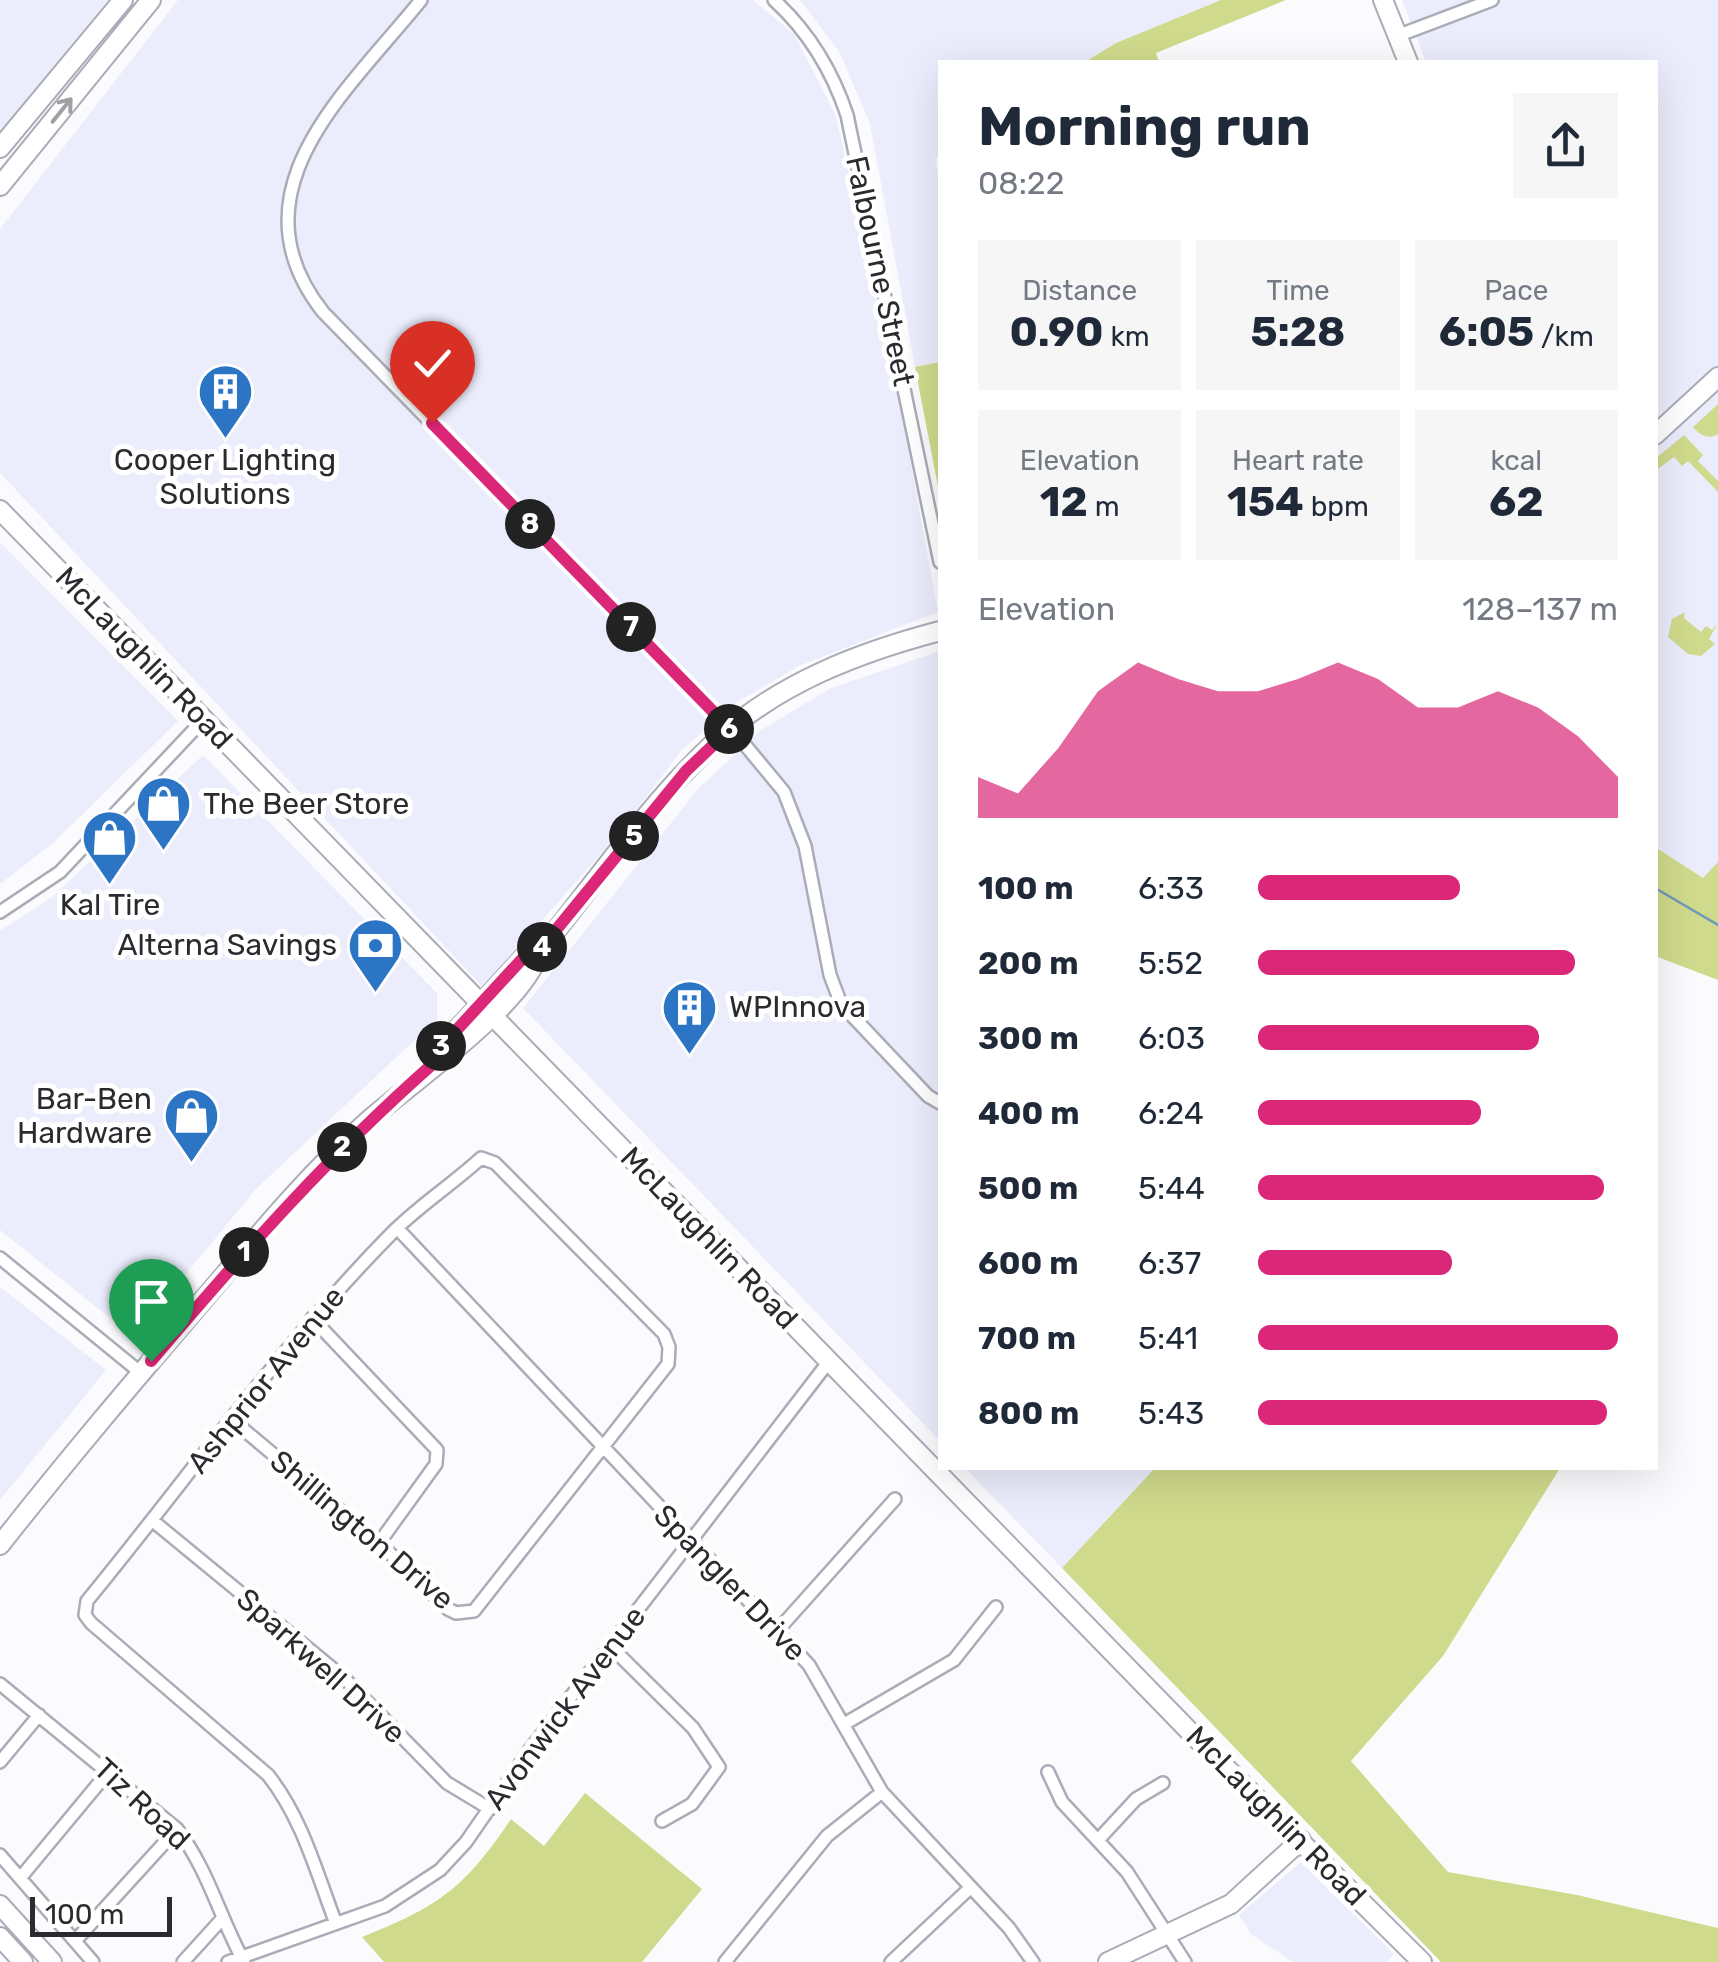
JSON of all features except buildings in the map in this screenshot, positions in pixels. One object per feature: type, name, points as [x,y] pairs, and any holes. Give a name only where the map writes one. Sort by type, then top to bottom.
[{"type":"street","points":[[0,148],[123,0]]},
{"type":"street","points":[[0,186],[151,0]]},
{"type":"street","points":[[421,0],[318,127],[299,158],[287,218],[300,276],[323,312],[730,729],[784,792],[805,846],[830,975],[842,1004],[928,1096],[938,1102]]},
{"type":"street","name":"Falbourne Street","points":[[774,0],[806,32],[837,86],[847,115],[938,552]]},
{"type":"street","points":[[1383,0],[1407,60]]},
{"type":"street","points":[[1398,36],[1492,0]]},
{"type":"street","points":[[1658,432],[1718,377]]},
{"type":"street","name":"McLaughlin Road","points":[[0,510],[1422,1962]]},
{"type":"street","points":[[0,1544],[284,1206],[360,1128],[435,1062],[440,1048],[487,1010],[524,957],[538,952],[686,771],[730,729],[834,666],[938,632]]},
{"type":"street","points":[[0,912],[60,872],[205,718]]},
{"type":"street","name":"Ashprior Avenue","points":[[334,1922],[303,1832],[276,1785],[85,1615],[87,1600],[312,1318],[397,1228],[486,1157],[664,1334],[669,1347],[668,1364],[604,1448]]},
{"type":"street","name":"Spangler Drive","points":[[397,1228],[809,1665],[846,1723],[882,1792],[971,1887],[1032,1962]]},
{"type":"street","points":[[0,1258],[141,1373]]},
{"type":"street","points":[[312,1318],[437,1450],[436,1464],[379,1543]]},
{"type":"street","name":"Avonwick Avenue","points":[[228,1962],[385,1906],[428,1879],[466,1842],[610,1646],[830,1360]]},
{"type":"street","name":"Shillington Drive","points":[[230,1419],[379,1543],[456,1614],[474,1611],[604,1448]]},
{"type":"street","points":[[778,1630],[895,1499]]},
{"type":"street","name":"Sparkwell Drive","points":[[153,1521],[326,1662],[447,1783],[490,1809]]},
{"type":"street","points":[[846,1723],[954,1660],[996,1607]]},
{"type":"street","points":[[610,1646],[693,1728],[718,1767],[692,1804],[662,1821]]},
{"type":"street","name":"Tiz Road","points":[[0,1684],[177,1829],[195,1852],[221,1920],[242,1959]]},
{"type":"street","points":[[0,1762],[39,1715]]},
{"type":"street","points":[[20,1877],[108,1771]]},
{"type":"street","points":[[1048,1772],[1062,1802],[1099,1839],[1169,1933],[1185,1962]]},
{"type":"street","points":[[1099,1839],[1136,1799],[1163,1782]]},
{"type":"street","points":[[726,1962],[826,1836],[882,1792]]},
{"type":"street","points":[[76,1941],[177,1829]]},
{"type":"street","points":[[1108,1962],[1232,1904],[1301,1840]]},
{"type":"street","points":[[0,1855],[93,1962]]},
{"type":"street","points":[[891,1962],[971,1887]]},
{"type":"street","points":[[0,1905],[52,1962]]},
{"type":"street","points":[[183,1962],[221,1920]]},
{"type":"street","points":[[0,1936],[23,1962]]},
{"type":"shaded area","points":[[0,0],[108,0],[0,131]]},
{"type":"shaded area","points":[[178,0],[753,0],[794,34],[836,116],[900,404],[938,612],[799,666],[731,706],[681,751],[615,838],[483,987],[0,473],[0,229]]},
{"type":"shaded area","points":[[800,0],[1221,0],[1116,43],[1088,60],[938,60],[938,362],[915,367],[870,124],[840,53]]},
{"type":"shaded area","points":[[1402,0],[1718,0],[1718,862],[1703,879],[1658,849],[1658,60],[1425,60]]},
{"type":"shaded area","points":[[0,542],[178,721],[51,845],[0,884]]},
{"type":"shaded area","points":[[938,652],[938,1439],[523,1008],[698,789],[761,730],[831,688]]},
{"type":"shaded area","points":[[203,755],[437,993],[437,1019],[256,1189],[134,1337],[0,1230],[0,931],[52,897]]},
{"type":"shaded area","points":[[0,1287],[106,1370],[0,1500]]},
{"type":"shaded area","points":[[967,1470],[1153,1470],[1062,1568]]},
{"type":"shaded area","points":[[1301,1862],[1394,1954],[1386,1962],[1293,1962],[1251,1934],[1239,1915]]},
{"type":"green space","points":[[1221,0],[1286,0],[1156,53],[1158,60],[1088,60],[1116,43]]},
{"type":"green space","points":[[938,362],[938,487],[915,367]]},
{"type":"green space","points":[[1718,404],[1718,434],[1701,434],[1693,427]]},
{"type":"green space","points":[[1684,435],[1703,455],[1698,461],[1718,481],[1718,492],[1688,461],[1682,466],[1674,457],[1658,469],[1658,457]]},
{"type":"green space","points":[[1685,612],[1684,618],[1701,632],[1706,626],[1712,630],[1718,623],[1709,639],[1715,644],[1701,656],[1688,654],[1668,637],[1672,619]]},
{"type":"green space","points":[[1658,849],[1703,878],[1718,862],[1718,980],[1658,957]]},
{"type":"green space","points":[[1153,1470],[1559,1470],[1443,1656],[1351,1761],[1448,1872],[1577,1895],[1718,1928],[1718,1962],[1441,1962],[1062,1568]]},
{"type":"green space","points":[[585,1793],[702,1889],[642,1962],[384,1962],[362,1937],[411,1916],[448,1893],[479,1862],[511,1819],[544,1846]]},
{"type":"waterway","points":[[1658,890],[1718,925]]},
{"type":"place","name":"Cooper Lighting Solutions","points":[[225,441]]},
{"type":"place","name":"The Beer Store","points":[[164,853]]},
{"type":"place","name":"Kal Tire","points":[[110,886]]},
{"type":"place","name":"Alterna Savings","points":[[376,994]]},
{"type":"place","name":"WPInnova","points":[[690,1056]]},
{"type":"place","name":"Bar-Ben Hardware","points":[[191,1165]]},
{"type":"route","points":[[151,1361],[284,1206],[360,1128],[435,1062],[440,1048],[524,957],[538,952],[686,771],[730,729],[432,423]]}]
